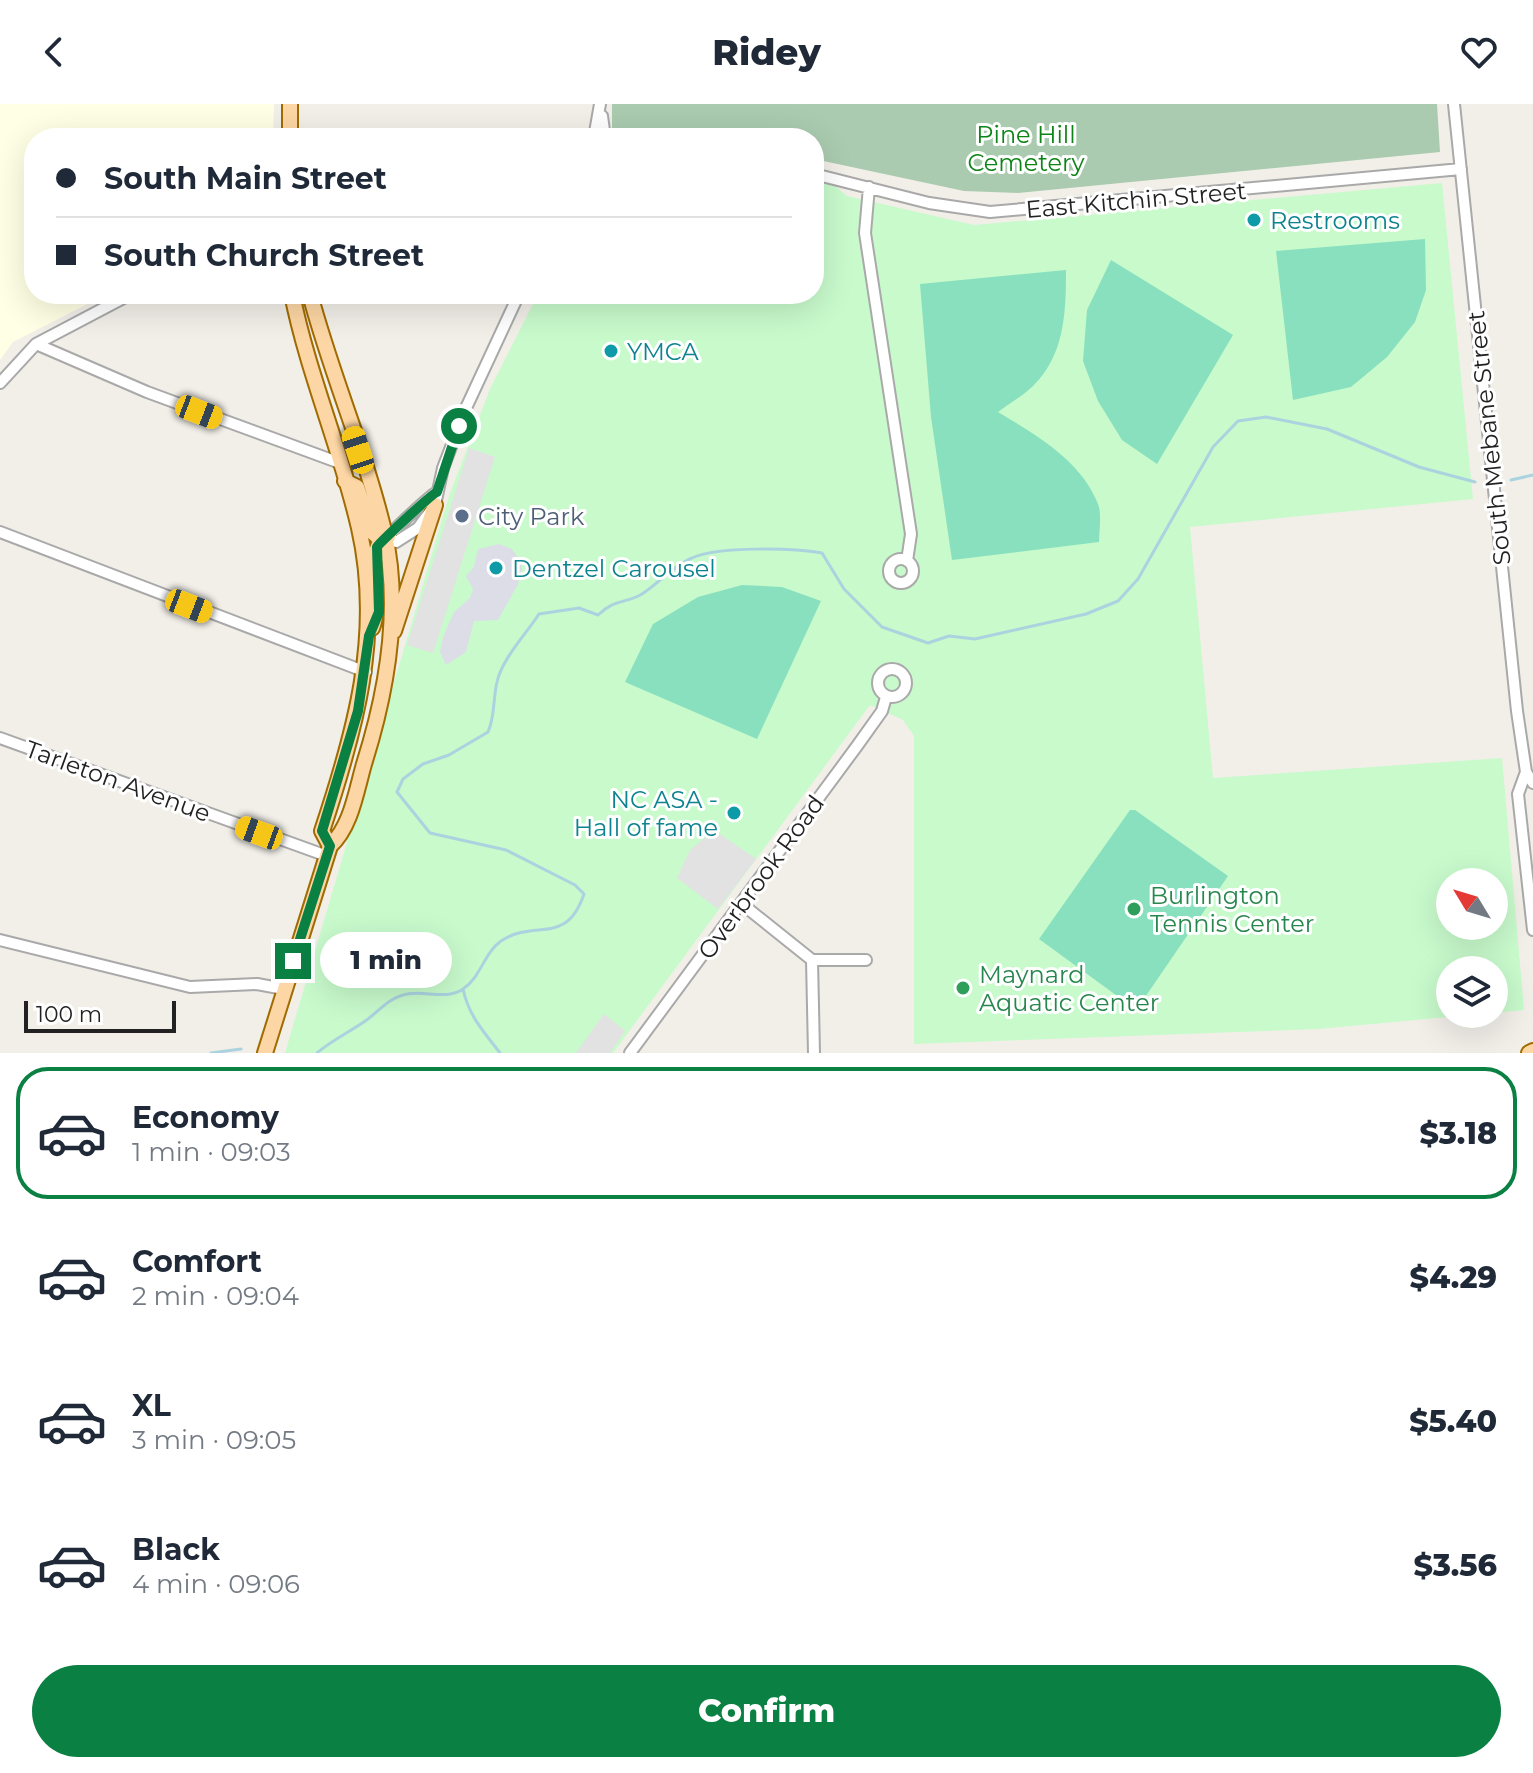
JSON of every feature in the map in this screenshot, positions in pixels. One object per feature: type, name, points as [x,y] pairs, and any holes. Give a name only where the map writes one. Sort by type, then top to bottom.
[{"type":"main road","points":[[290,104],[290,128]]},
{"type":"main road","points":[[295,304],[359,528],[368,580],[366,672],[340,777],[322,831],[328,851]]},
{"type":"main road","points":[[313,304],[385,538],[390,587],[390,643]]},
{"type":"main road","points":[[345,481],[357,487],[372,532],[385,538]]},
{"type":"main road","points":[[265,1053],[328,851],[342,836],[370,746],[390,643],[436,498]]},
{"type":"main road","points":[[369,636],[379,612],[376,551],[385,538]]},
{"type":"street","points":[[596,128],[600,104]]},
{"type":"street","points":[[600,104],[604,128]]},
{"type":"street","name":"South Mebane Street","points":[[1454,104],[1526,772],[1518,794],[1533,930]]},
{"type":"street","name":"East Kitchin Street","points":[[824,176],[929,203],[990,212],[1461,169]]},
{"type":"street","points":[[869,187],[864,212],[865,233],[911,534],[907,561]]},
{"type":"street","points":[[0,383],[36,344],[112,304]]},
{"type":"street","points":[[385,538],[396,542],[406,538],[436,498],[471,397],[514,304]]},
{"type":"street","points":[[36,344],[147,392],[340,463]]},
{"type":"street","points":[[0,532],[366,672]]},
{"type":"street","name":"Overbrook Road","points":[[630,1053],[882,711],[886,697]]},
{"type":"street","name":"Tarleton Avenue","points":[[0,738],[328,851]]},
{"type":"street","name":"South Mebane Street","points":[[1526,772],[1533,783]]},
{"type":"street","points":[[742,904],[812,960],[866,960]]},
{"type":"street","points":[[0,940],[190,987],[257,984],[284,989]]},
{"type":"street","points":[[812,960],[814,1053]]},
{"type":"shaded area","points":[[0,104],[274,104],[273,128],[24,128],[24,304],[87,304],[13,342],[0,360]]},
{"type":"shaded area","name":"City Park","points":[[469,448],[495,457],[433,653],[407,645]]},
{"type":"shaded area","points":[[499,544],[512,549],[519,559],[522,569],[518,584],[498,620],[474,621],[466,652],[446,665],[440,652],[443,637],[454,612],[470,598],[473,589],[466,576],[474,567],[478,549]]},
{"type":"shaded area","points":[[714,830],[756,859],[718,909],[677,878],[690,850]]},
{"type":"shaded area","points":[[604,1014],[625,1031],[610,1053],[576,1053]]},
{"type":"green space","name":"Pine Hill Cemetery","points":[[612,104],[1437,104],[1440,152],[1018,193],[964,191],[824,161],[824,128],[612,128]]},
{"type":"green space","points":[[824,177],[847,196],[974,225],[1442,183],[1473,499],[1190,527],[1213,778],[1502,758],[1524,1010],[1508,1012],[1508,956],[1436,956],[1436,1018],[1318,1029],[914,1044],[914,736],[903,720],[870,705],[613,1053],[285,1053],[449,496],[490,389],[533,304],[824,304]]},
{"type":"green space","points":[[1425,239],[1426,290],[1415,322],[1387,357],[1351,387],[1293,400],[1276,251]]},
{"type":"green space","points":[[1111,260],[1233,335],[1157,464],[1122,440],[1098,401],[1083,361],[1087,310]]},
{"type":"green space","points":[[1066,270],[1062,332],[1052,361],[1033,386],[998,412],[1056,450],[1081,474],[1098,504],[1099,542],[952,560],[931,417],[920,284]]},
{"type":"green space","points":[[742,585],[782,587],[821,601],[757,739],[625,682],[653,624],[698,597]]},
{"type":"green space","name":"Burlington Tennis Center","points":[[1130,810],[1135,810],[1228,876],[1139,1006],[1131,1006],[1039,939]]},
{"type":"waterway","points":[[317,1053],[398,997],[449,994],[463,989],[501,941],[526,931],[559,926],[577,910],[584,894],[575,885],[506,850],[430,833],[397,792],[403,779],[423,764],[449,755],[488,732],[500,673],[539,614],[579,608],[598,615],[610,606],[642,594],[692,558],[719,551],[756,549],[822,553],[844,589],[882,627],[928,643],[949,636],[975,639],[1086,614],[1118,601],[1138,579],[1213,447],[1238,421],[1266,417],[1327,429],[1419,467],[1475,482]]},
{"type":"waterway","points":[[1511,480],[1533,475]]},
{"type":"waterway","points":[[463,989],[473,1016],[500,1053]]},
{"type":"waterway","points":[[211,1053],[241,1049]]},
{"type":"place","name":"Restrooms","points":[[1254,220]]},
{"type":"place","name":"YMCA","points":[[611,351]]},
{"type":"place","name":"City Park","points":[[462,516]]},
{"type":"place","name":"Dentzel Carousel","points":[[496,568]]},
{"type":"place","name":"NC ASA - Hall of fame","points":[[734,813]]},
{"type":"place","name":"Burlington Tennis Center","points":[[1134,909]]},
{"type":"place","name":"Maynard Aquatic Center","points":[[963,988]]},
{"type":"route","points":[[293,961],[330,846],[322,831],[358,711],[369,636],[379,612],[377,547],[392,530],[417,513],[429,495],[437,492],[459,426]]}]
